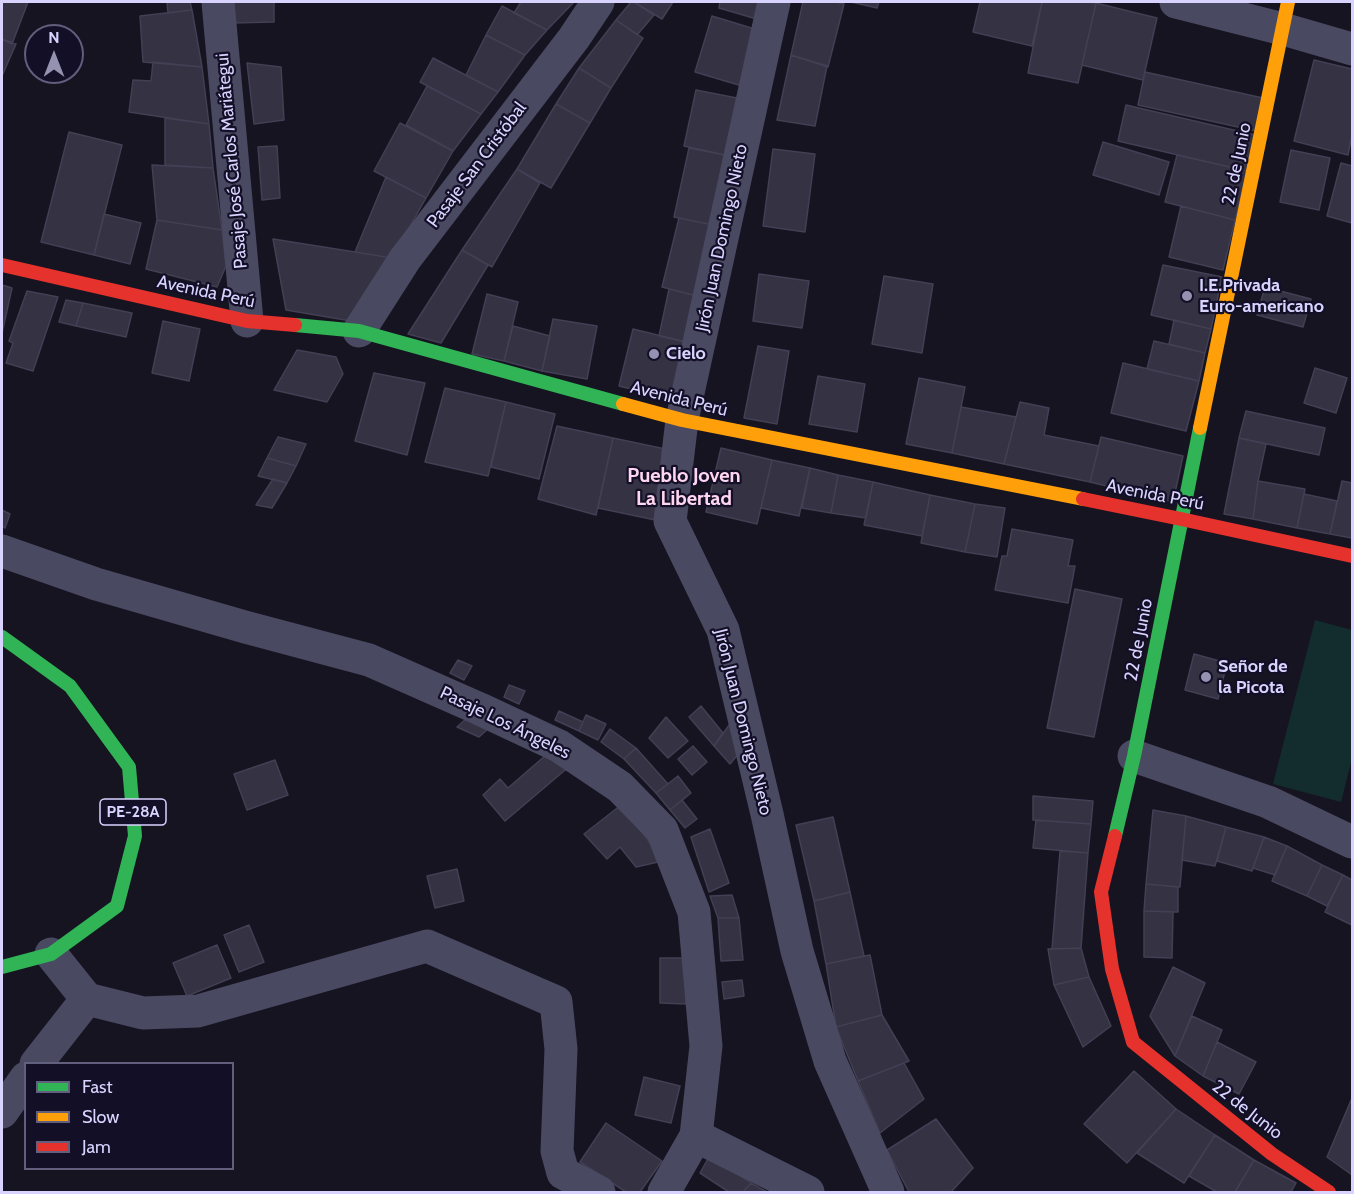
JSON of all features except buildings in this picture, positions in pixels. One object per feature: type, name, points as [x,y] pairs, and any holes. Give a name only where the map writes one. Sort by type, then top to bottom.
[{"type":"main road","name":"22 de Junio","points":[[1286,15],[1134,756],[1101,892],[1112,969],[1133,1042],[1272,1154],[1329,1192]]},
{"type":"main road","name":"Avenida Perú","points":[[2,265],[247,321],[359,331],[682,420],[1181,519],[1353,556]]},
{"type":"main road","name":"PE-28A","points":[[2,637],[70,686],[129,767],[135,836],[117,906],[51,954],[2,967]]},
{"type":"street","name":"Pasaje José Carlos Mariátegui","points":[[218,2],[247,321]]},
{"type":"street","name":"Pasaje San Cristóbal","points":[[359,331],[405,259],[567,48],[598,2]]},
{"type":"street","name":"Jirón Juan Domingo Nieto","points":[[774,2],[682,420],[670,521],[723,630],[797,951],[826,1050],[888,1192]]},
{"type":"street","points":[[1176,2],[1286,15],[1353,49]]},
{"type":"street","name":"Pasaje Los Ángeles","points":[[2,551],[108,587],[369,660],[559,746],[620,787],[662,830],[694,912],[706,1046],[696,1136],[664,1192]]},
{"type":"street","points":[[1134,756],[1268,802],[1353,842]]},
{"type":"street","points":[[51,954],[87,999],[143,1013],[198,1011],[427,946],[556,1002],[561,1049],[557,1151],[563,1173],[599,1192]]},
{"type":"street","points":[[38,1062],[87,999]]},
{"type":"street","points":[[2,1112],[24,1081]]},
{"type":"street","points":[[696,1136],[808,1192]]},
{"type":"green space","points":[[1315,620],[1352,630],[1352,759],[1341,802],[1273,784]]},
{"type":"traffic: fast","points":[[295,325],[359,331],[623,404]]},
{"type":"traffic: fast","points":[[1115,836],[1134,756],[1200,428]]},
{"type":"traffic: fast","points":[[2,637],[70,686],[129,767],[135,836],[117,906],[51,954],[2,967]]},
{"type":"traffic: slow","points":[[1200,428],[1288,2]]},
{"type":"traffic: slow","points":[[623,404],[682,420],[1083,499]]},
{"type":"traffic: jam","points":[[2,265],[247,321],[295,325]]},
{"type":"traffic: jam","points":[[1083,499],[1352,556]]},
{"type":"traffic: jam","points":[[1115,836],[1101,892],[1112,969],[1133,1042],[1272,1154],[1329,1192]]},
{"type":"place","name":"I.E.Privada Euro-americano","points":[[1187,296]]},
{"type":"place","name":"Cielo","points":[[654,354]]},
{"type":"place","name":"Señor de la Picota","points":[[1206,677]]},
{"type":"district","name":"Pueblo Joven La Libertad","points":[[684,488]]}]
